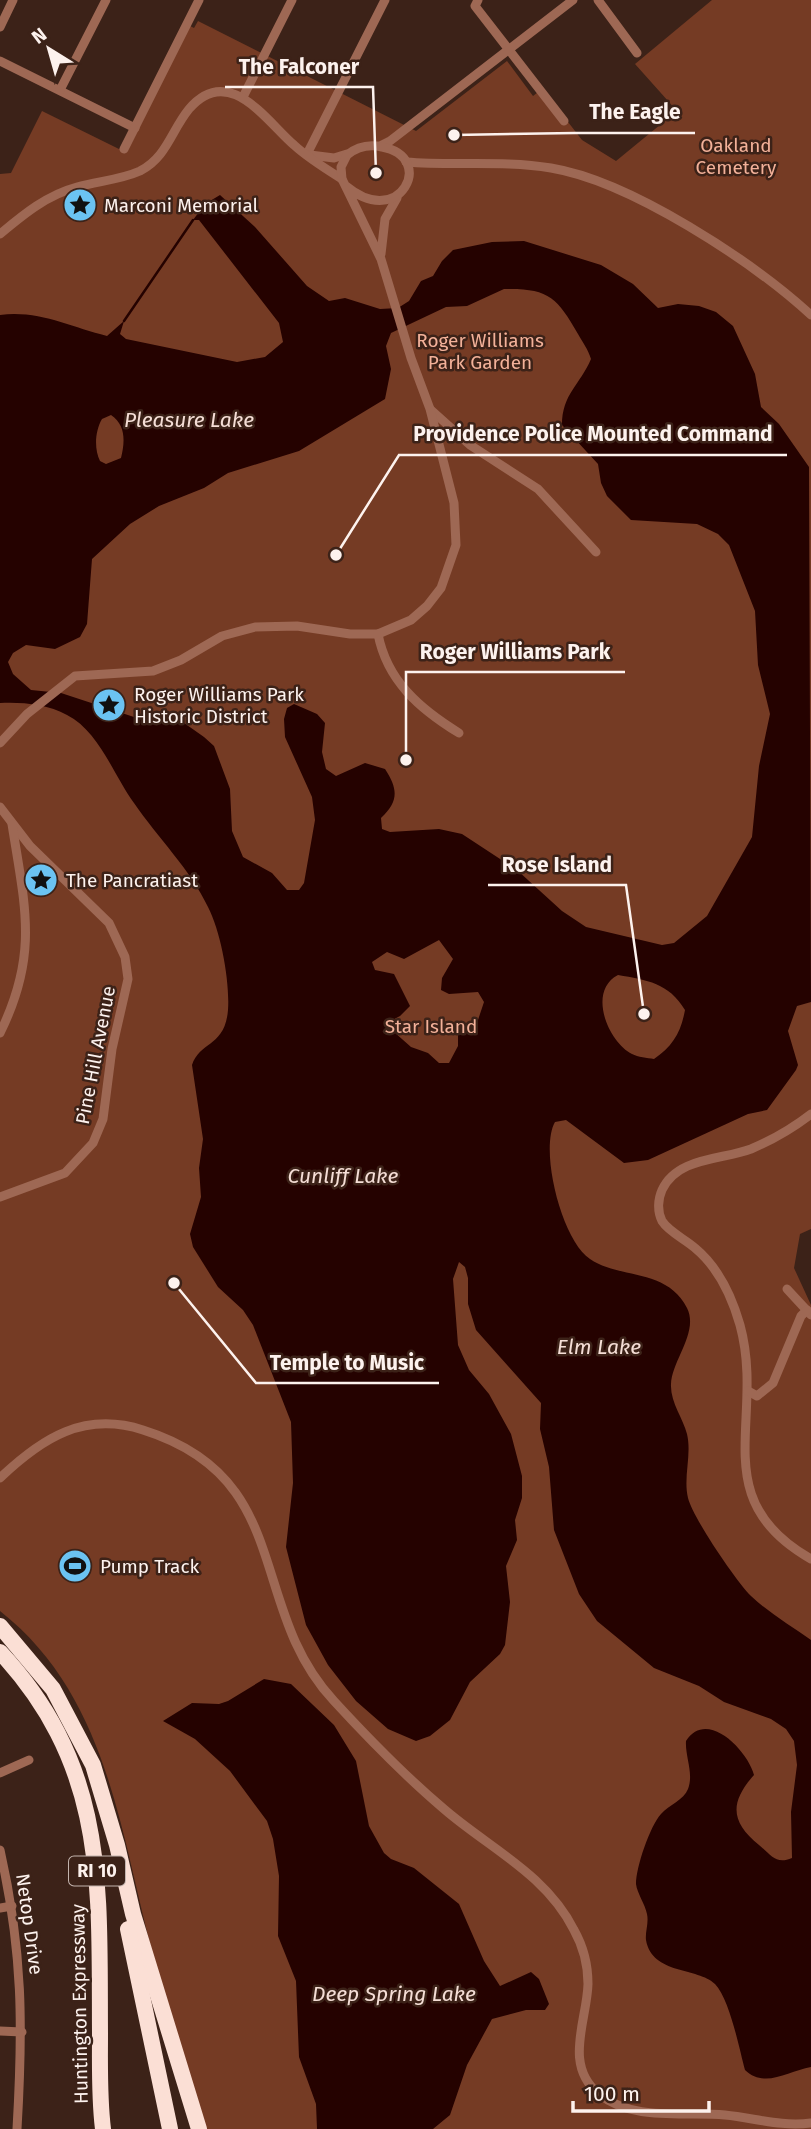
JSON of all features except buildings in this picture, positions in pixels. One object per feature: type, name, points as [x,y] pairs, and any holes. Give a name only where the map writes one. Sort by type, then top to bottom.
[{"type":"highway","name":"RI 10","points":[[0,1626],[37,1667],[70,1717],[93,1765],[108,1813],[134,1963],[170,2129]]},
{"type":"highway","name":"Huntington Expressway","points":[[0,1652],[28,1685],[55,1726],[75,1771],[90,1819],[99,1900],[103,2129]]},
{"type":"highway","points":[[108,1813],[133,1914],[199,2129]]},
{"type":"street","points":[[0,27],[13,0]]},
{"type":"street","points":[[60,90],[106,0]]},
{"type":"street","points":[[124,149],[199,0]]},
{"type":"street","points":[[243,97],[292,0]]},
{"type":"street","points":[[307,155],[385,0]]},
{"type":"street","points":[[478,0],[475,6],[564,121]]},
{"type":"street","points":[[307,155],[334,158],[378,146],[400,134],[573,0]]},
{"type":"street","points":[[598,0],[637,52]]},
{"type":"street","points":[[0,61],[135,128]]},
{"type":"street","points":[[0,234],[57,194],[122,177],[148,166],[167,147],[187,112],[201,99],[223,93],[243,97],[307,155],[344,183],[379,202],[390,200],[404,190]]},
{"type":"street","points":[[380,259],[385,219],[410,177],[397,145],[400,134]]},
{"type":"street","points":[[378,146],[404,159],[523,165],[563,171],[607,184],[650,205],[703,237],[811,315]]},
{"type":"street","points":[[0,743],[27,714],[61,685],[81,674],[153,671],[181,660],[222,636],[243,629],[297,626],[350,634],[378,634],[402,624],[427,606],[441,588],[454,554],[456,513],[430,409],[380,259],[344,183],[342,163],[352,151]]},
{"type":"street","points":[[430,409],[470,445],[538,489],[596,552]]},
{"type":"street","points":[[378,634],[387,663],[407,693],[430,714],[459,733]]},
{"type":"street","name":"Pine Hill Avenue","points":[[0,807],[30,846],[109,923],[125,957],[128,979],[112,1049],[103,1119],[93,1143],[65,1173],[0,1197]]},
{"type":"street","points":[[0,1033],[21,984],[27,951],[12,822]]},
{"type":"street","points":[[811,1114],[754,1147],[681,1170],[667,1181],[659,1198],[663,1222],[704,1256],[730,1298],[744,1343],[748,1391],[745,1472],[753,1501],[773,1532],[811,1559]]},
{"type":"street","points":[[748,1391],[760,1395],[771,1386],[801,1316],[809,1312],[787,1289]]},
{"type":"street","points":[[0,1478],[26,1453],[51,1436],[93,1423],[122,1425],[152,1433],[190,1452],[218,1471],[245,1504],[257,1527],[296,1644],[323,1689],[446,1811],[527,1871],[552,1897],[572,1925],[587,1975],[579,2060],[593,2089],[611,2102],[634,2110],[767,2126],[811,2123]]},
{"type":"street","points":[[0,1773],[29,1760]]},
{"type":"street","name":"Netop Drive","points":[[0,1850],[18,1947],[22,2032],[17,2129]]},
{"type":"street","points":[[0,1908],[12,1906]]},
{"type":"street","points":[[0,2031],[22,2032]]},
{"type":"green space","points":[[712,0],[811,0],[811,1229],[800,1234],[794,1268],[811,1305],[811,2129],[205,2129],[153,1955],[105,1769],[87,1725],[65,1683],[36,1645],[0,1611],[0,174],[11,173],[42,111],[119,149],[132,142],[190,26],[194,28],[198,21],[416,131],[507,61],[533,96],[542,89],[582,140],[616,161],[677,111],[635,64]]},
{"type":"water","points":[[220,195],[255,227],[307,286],[329,301],[345,298],[380,309],[398,308],[409,301],[421,281],[433,276],[453,250],[492,242],[524,241],[601,265],[633,284],[658,308],[678,304],[699,306],[716,312],[733,326],[755,374],[761,407],[779,424],[809,467],[811,1002],[797,1006],[788,1031],[798,1065],[767,1110],[748,1114],[648,1160],[624,1163],[566,1120],[555,1122],[550,1153],[562,1215],[580,1249],[590,1259],[602,1265],[667,1286],[687,1308],[690,1327],[672,1375],[671,1391],[688,1442],[688,1498],[706,1534],[744,1588],[765,1608],[811,1640],[811,2067],[769,2078],[761,2078],[745,2070],[730,2012],[715,1984],[698,1975],[666,1965],[650,1951],[646,1940],[647,1914],[636,1884],[641,1858],[652,1828],[661,1814],[688,1789],[690,1777],[686,1741],[695,1732],[705,1729],[715,1731],[735,1745],[744,1755],[754,1775],[737,1803],[737,1812],[743,1828],[774,1858],[792,1858],[791,1812],[797,1765],[794,1741],[786,1729],[771,1719],[724,1702],[699,1686],[654,1668],[597,1621],[579,1594],[554,1530],[549,1467],[540,1429],[541,1403],[476,1330],[468,1304],[468,1278],[465,1267],[459,1262],[453,1279],[458,1345],[469,1370],[489,1394],[511,1434],[522,1476],[522,1498],[515,1520],[517,1540],[506,1566],[510,1602],[505,1645],[500,1654],[470,1682],[450,1720],[430,1736],[416,1741],[388,1729],[356,1701],[328,1665],[306,1625],[286,1547],[293,1483],[291,1422],[253,1325],[243,1310],[218,1287],[193,1247],[190,1234],[201,1197],[199,1168],[203,1139],[192,1065],[201,1051],[222,1031],[228,1010],[226,972],[213,917],[201,893],[134,803],[88,732],[78,722],[51,708],[26,703],[0,703],[0,315],[41,317],[107,336],[124,321],[120,334],[126,339],[237,362],[265,357],[283,342],[279,323],[199,220],[193,220],[205,204]],"holes":[[[504,289],[531,290],[550,297],[557,303],[571,321],[591,359],[568,397],[562,425],[598,464],[601,483],[607,496],[631,520],[697,524],[718,534],[729,545],[755,611],[758,665],[770,714],[759,766],[752,837],[707,916],[674,943],[662,945],[586,927],[562,911],[517,870],[462,834],[439,829],[390,832],[382,829],[381,818],[391,806],[395,795],[385,769],[365,763],[336,776],[326,769],[322,752],[325,723],[317,714],[294,704],[287,708],[284,719],[285,737],[312,797],[315,820],[304,883],[299,890],[287,890],[272,873],[243,857],[232,831],[230,789],[214,746],[204,737],[177,718],[137,718],[61,693],[31,690],[13,674],[8,662],[13,653],[26,645],[55,649],[80,637],[87,624],[92,559],[130,524],[159,506],[204,488],[228,473],[299,451],[385,399],[391,369],[386,346],[391,333],[446,307],[467,306]],[[111,415],[123,434],[121,458],[106,464],[100,461],[96,446],[102,419]],[[439,940],[453,959],[442,978],[441,990],[449,994],[478,992],[484,1002],[478,1020],[458,1030],[458,1046],[449,1063],[439,1063],[428,1053],[411,1047],[385,1024],[400,1016],[410,1006],[394,974],[375,970],[372,962],[387,952],[404,959]],[[618,975],[656,984],[672,994],[685,1010],[675,1038],[654,1059],[632,1054],[615,1039],[604,1016],[602,1004],[609,982]]]},
{"type":"water","name":"Deep Spring Lake","points":[[264,1679],[291,1684],[334,1725],[356,1761],[369,1826],[384,1853],[391,1859],[414,1868],[459,1904],[484,1961],[500,1986],[531,1972],[539,1979],[549,2004],[545,2010],[526,2010],[492,2019],[467,2065],[450,2115],[433,2129],[317,2129],[316,2104],[299,2057],[296,1981],[278,1936],[279,1876],[267,1821],[230,1771],[195,1739],[163,1721],[192,1703],[219,1704],[228,1701]]},
{"type":"waterway","points":[[124,321],[193,220]]},
{"type":"place","name":"The Eagle","points":[[454,135]]},
{"type":"place","name":"The Falconer","points":[[376,173]]},
{"type":"place","name":"Marconi Memorial","points":[[80,205]]},
{"type":"place","name":"Providence Police Mounted Command","points":[[336,555]]},
{"type":"place","name":"Roger Williams Park Historic District","points":[[109,705]]},
{"type":"place","name":"Roger Williams Park","points":[[406,760]]},
{"type":"place","name":"The Pancratiast","points":[[41,880]]},
{"type":"place","name":"Rose Island","points":[[644,1014]]},
{"type":"place","name":"Temple to Music","points":[[174,1283]]},
{"type":"place","name":"Pump Track","points":[[75,1566]]},
{"type":"park label","name":"Oakland Cemetery","points":[[736,156]]},
{"type":"park label","name":"Roger Williams Park Garden","points":[[480,351]]},
{"type":"park label","name":"Star Island","points":[[431,1026]]},
{"type":"water label","name":"Pleasure Lake","points":[[189,420]]},
{"type":"water label","name":"Cunliff Lake","points":[[343,1176]]},
{"type":"water label","name":"Elm Lake","points":[[599,1347]]}]
